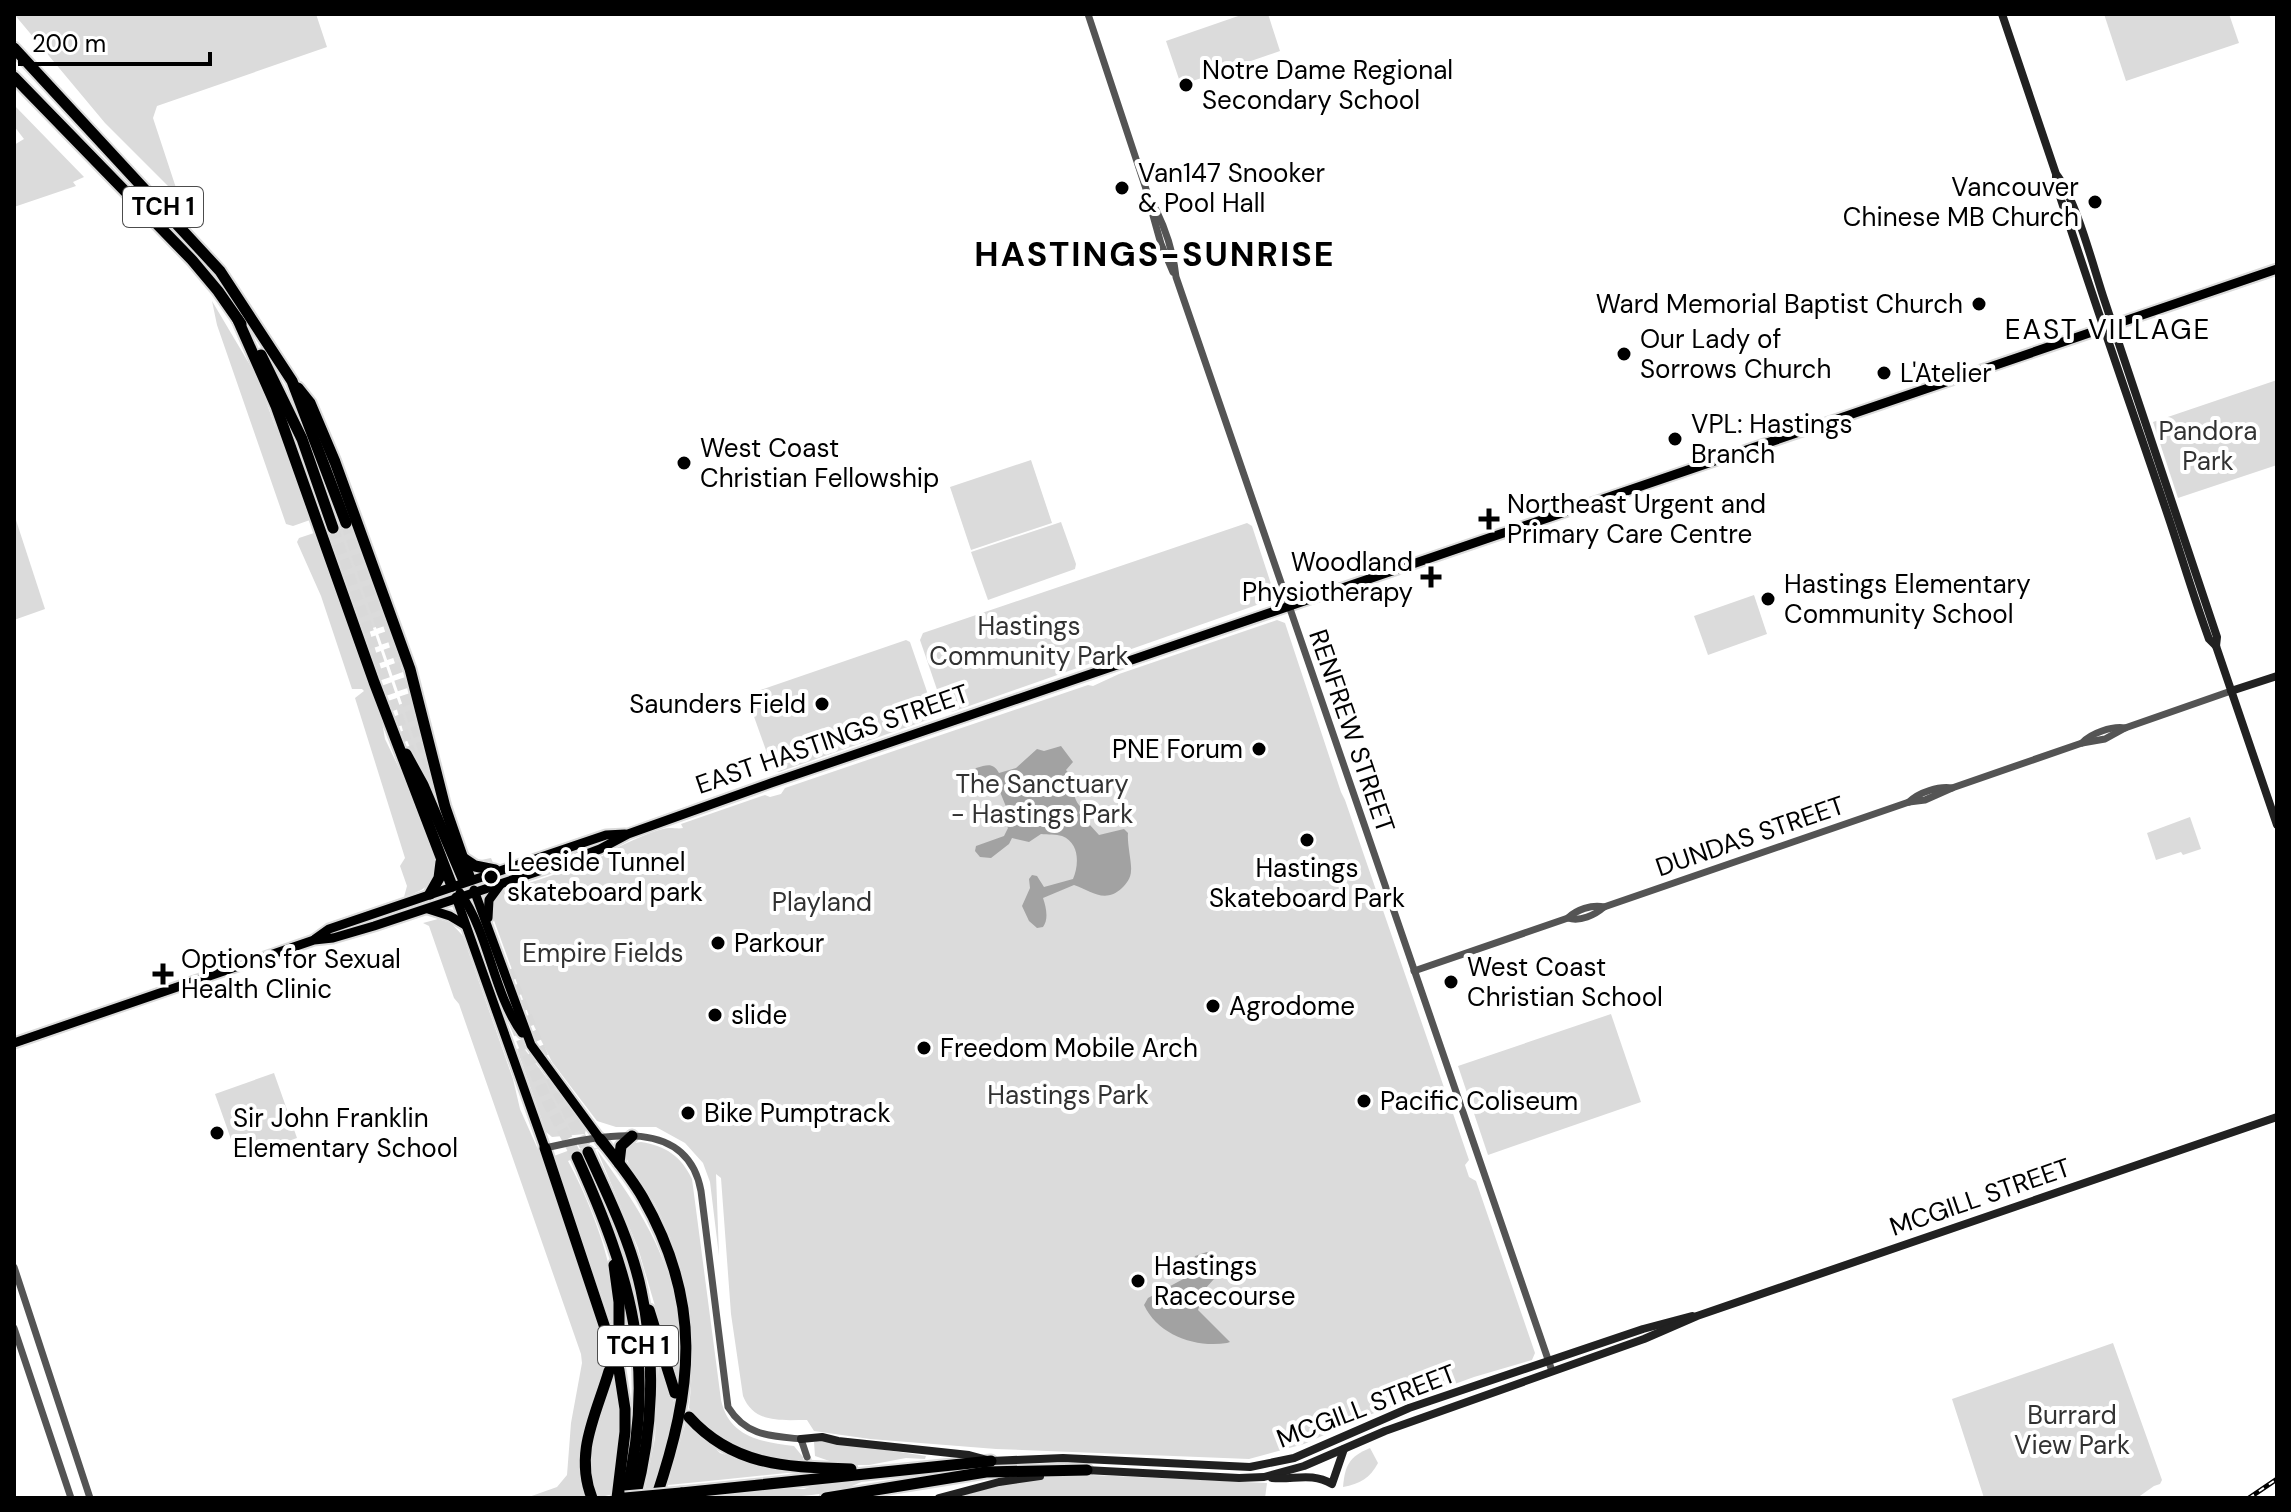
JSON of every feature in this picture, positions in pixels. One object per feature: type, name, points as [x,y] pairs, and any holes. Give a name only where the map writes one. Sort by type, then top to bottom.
[{"type":"highway","name":"TCH 1","points":[[14,48],[220,271],[292,381],[346,523]]},
{"type":"highway","name":"TCH 1","points":[[14,77],[192,260],[238,320],[261,354],[292,415],[333,528]]},
{"type":"highway","points":[[238,320],[276,406],[374,682],[452,886]]},
{"type":"highway","points":[[292,381],[310,403],[358,519],[416,684],[442,797],[467,880]]},
{"type":"highway","points":[[400,748],[410,759],[467,880]]},
{"type":"highway","points":[[462,857],[475,866],[495,870]]},
{"type":"highway","points":[[430,894],[439,878],[441,858]]},
{"type":"highway","points":[[619,1163],[621,1146],[632,1136]]},
{"type":"highway","points":[[600,1139],[643,1198],[664,1239],[684,1310],[686,1371],[681,1412],[656,1498]]},
{"type":"highway","points":[[545,1148],[619,1370],[625,1432],[617,1498]]},
{"type":"highway","name":"TCH 1","points":[[625,1498],[638,1431],[639,1355],[624,1275],[583,1154],[625,1237],[641,1291],[651,1389],[646,1446],[635,1498]]},
{"type":"highway","points":[[596,1199],[618,1283],[619,1331]]},
{"type":"highway","points":[[641,1291],[675,1393]]},
{"type":"highway","points":[[592,1498],[584,1472],[584,1449],[609,1371]]},
{"type":"highway","points":[[689,1417],[717,1444],[752,1459],[804,1467],[879,1471]]},
{"type":"highway","points":[[625,1498],[991,1461]]},
{"type":"highway","points":[[826,1498],[956,1475],[1016,1470],[1087,1470]]},
{"type":"highway","points":[[863,1498],[956,1475]]},
{"type":"main road","points":[[2002,14],[2056,174],[2056,184],[2108,325],[2195,603],[2209,639],[2216,646],[2277,825]]},
{"type":"main road","name":"EAST HASTINGS STREET","points":[[14,1043],[314,940],[333,938],[475,893],[600,849],[628,834],[2277,269]]},
{"type":"main road","name":"DUNDAS STREET","points":[[2231,691],[2277,676]]},
{"type":"main road","name":"EAST HASTINGS STREET","points":[[314,940],[329,929],[495,870],[606,835],[628,834]]},
{"type":"main road","points":[[467,880],[475,893],[531,1045]]},
{"type":"main road","points":[[489,930],[489,900],[501,884]]},
{"type":"main road","points":[[452,886],[504,1001],[531,1045],[600,1139]]},
{"type":"main road","points":[[460,898],[466,927],[545,1148]]},
{"type":"main road","points":[[428,909],[450,916],[466,927]]},
{"type":"main road","name":"MCGILL STREET","points":[[801,1439],[822,1437],[969,1455],[991,1461],[1063,1458],[1250,1467],[1269,1464],[1294,1458],[1409,1408],[1667,1321],[1697,1316],[2277,1117]]},
{"type":"main road","name":"MCGILL STREET","points":[[939,1498],[999,1482],[1087,1470],[1264,1477],[1304,1466],[1385,1431],[1682,1325],[1697,1316]]},
{"type":"main road","points":[[1264,1477],[1313,1476],[1332,1484],[1344,1449]]},
{"type":"street","name":"RENFREW STREET","points":[[1088,14],[1148,195],[1150,213],[1176,277],[1552,1371]]},
{"type":"street","name":"DUNDAS STREET","points":[[1414,971],[1568,918],[1574,920],[1588,916],[1604,907],[1909,802],[1932,798],[1952,788],[2082,743],[2110,729],[2125,728],[2231,691]]},
{"type":"street","points":[[545,1148],[632,1136],[654,1137],[683,1153],[696,1173],[728,1407],[743,1426],[753,1432],[801,1439],[807,1457]]},
{"type":"street","points":[[14,1267],[90,1498]]},
{"type":"street","points":[[14,1328],[71,1498]]},
{"type":"green space","points":[[14,14],[316,14],[327,47],[157,106],[153,118],[179,197],[105,123]]},
{"type":"green space","points":[[1244,14],[1268,14],[1280,51],[1181,85],[1166,41]]},
{"type":"green space","points":[[2104,14],[2229,14],[2239,43],[2126,81]]},
{"type":"green space","points":[[14,105],[84,177],[73,182],[76,186],[14,207],[14,145],[24,139],[14,126]]},
{"type":"green space","points":[[212,301],[257,377],[275,426],[283,437],[310,520],[293,526],[286,524],[217,325]]},
{"type":"green space","name":"Pandora Park","points":[[2277,380],[2277,465],[2178,498],[2153,422]]},
{"type":"green space","points":[[1031,460],[1052,523],[971,550],[950,487]]},
{"type":"green space","points":[[14,514],[45,609],[14,620]]},
{"type":"green space","name":"Hastings Community Park","points":[[1061,522],[1075,569],[988,600],[971,552]]},
{"type":"green space","name":"Hastings Community Park","points":[[1247,523],[1252,526],[1274,593],[1271,600],[952,712],[944,710],[920,640],[923,633]]},
{"type":"green space","points":[[355,524],[401,666],[397,670],[383,625],[369,629],[383,675],[375,672],[328,533]]},
{"type":"green space","points":[[317,532],[382,722],[385,739],[412,795],[437,864],[434,877],[427,886],[404,897],[407,886],[400,866],[405,858],[355,698],[364,691],[352,689],[321,596],[297,542],[299,538]]},
{"type":"green space","points":[[1754,595],[1767,634],[1708,655],[1694,616]]},
{"type":"green space","name":"Hastings Park","points":[[1277,620],[1285,623],[1469,1160],[1465,1165],[1469,1177],[1476,1181],[1535,1353],[1532,1360],[1474,1377],[1369,1415],[1304,1444],[1249,1459],[996,1449],[870,1439],[814,1431],[807,1420],[770,1418],[754,1412],[743,1396],[731,1314],[721,1178],[716,1174],[719,1256],[710,1182],[703,1163],[685,1143],[656,1127],[616,1127],[597,1121],[552,1062],[529,1016],[492,915],[495,903],[476,861],[491,858],[505,891],[553,875],[570,865],[603,856],[655,831],[683,828],[681,824],[765,795],[781,794],[785,788],[1088,685],[1093,686],[1119,674]]},
{"type":"green space","name":"Hastings Community Park","points":[[906,640],[910,642],[935,715],[933,718],[779,772],[773,770],[747,697],[749,694]]},
{"type":"green space","points":[[414,699],[439,800],[433,801],[403,731],[396,706]]},
{"type":"green space","points":[[2190,817],[2201,849],[2156,860],[2147,833]]},
{"type":"green space","points":[[438,919],[451,923],[463,936],[513,1079],[520,1109],[544,1163],[612,1361],[608,1360],[600,1379],[602,1381],[584,1438],[581,1465],[586,1498],[526,1498],[557,1487],[567,1475],[581,1354],[459,1004],[454,998],[429,926],[423,923]]},
{"type":"green space","points":[[1611,1014],[1641,1102],[1488,1155],[1458,1066]]},
{"type":"green space","points":[[523,1047],[586,1129],[585,1134],[552,1137],[546,1132],[517,1049]]},
{"type":"green space","points":[[274,1073],[297,1138],[238,1159],[215,1094]]},
{"type":"green space","points":[[641,1142],[672,1153],[692,1179],[725,1412],[739,1430],[748,1435],[794,1446],[803,1461],[771,1457],[740,1448],[712,1432],[689,1408],[692,1330],[685,1283],[669,1235],[626,1157],[630,1146]]},
{"type":"green space","points":[[599,1148],[568,1161],[589,1205],[606,1255],[614,1292],[614,1331],[554,1156],[570,1150]]},
{"type":"green space","points":[[597,1150],[636,1206],[663,1260],[678,1319],[679,1388],[638,1248]]},
{"type":"green space","name":"Burrard View Park","points":[[2113,1343],[2162,1480],[2160,1484],[2137,1498],[1984,1498],[1952,1399]]},
{"type":"green space","points":[[659,1355],[677,1408],[655,1488],[645,1489],[655,1438]]},
{"type":"green space","points":[[615,1374],[621,1446],[616,1458],[614,1494],[596,1498],[588,1468],[595,1425]]},
{"type":"green space","points":[[686,1421],[720,1453],[797,1472],[668,1485]]},
{"type":"green space","points":[[819,1440],[926,1456],[925,1459],[906,1458],[869,1465],[841,1465],[815,1456],[814,1442]]},
{"type":"green space","points":[[1370,1448],[1378,1463],[1372,1473],[1364,1480],[1343,1487],[1349,1463]]},
{"type":"green space","points":[[1092,1475],[1267,1483],[1265,1498],[952,1498],[1024,1479]]},
{"type":"green space","points":[[867,1479],[827,1493],[803,1496],[680,1498],[804,1489],[818,1484]]},
{"type":"shaded area","points":[[1061,746],[1073,762],[1066,770],[1075,799],[1081,807],[1079,813],[1099,835],[1124,829],[1128,833],[1131,874],[1122,888],[1110,895],[1098,895],[1074,885],[1043,898],[1046,920],[1043,927],[1037,928],[1029,921],[1022,906],[1030,888],[1029,879],[1032,875],[1037,876],[1044,887],[1073,879],[1077,861],[1075,849],[1062,836],[1041,834],[1029,842],[1012,838],[991,858],[980,857],[975,851],[976,846],[1004,836],[1008,828],[1004,822],[1009,814],[998,787],[975,784],[972,774],[976,768],[987,765],[999,773],[1016,768],[1037,749],[1044,751]]},
{"type":"shaded area","points":[[1207,1252],[1218,1258],[1222,1270],[1205,1289],[1198,1310],[1230,1342],[1227,1343],[1190,1341],[1168,1332],[1144,1305],[1148,1298],[1187,1277],[1195,1256]]},
{"type":"tunnel","points":[[346,523],[431,771]]},
{"type":"tunnel","points":[[333,528],[413,762]]},
{"type":"tunnel","points":[[438,835],[462,893]]},
{"type":"tunnel","points":[[508,970],[554,1084],[588,1152]]},
{"type":"tunnel","points":[[515,1024],[547,1101],[577,1157]]},
{"type":"tunnel","points":[[807,1457],[823,1498]]},
{"type":"railway","points":[[2249,1498],[2277,1479]]},
{"type":"place","name":"Notre Dame Regional Secondary School","points":[[1186,85]]},
{"type":"place","name":"Van147 Snooker & Pool Hall","points":[[1122,188]]},
{"type":"place","name":"Vancouver Chinese MB Church","points":[[2095,202]]},
{"type":"place","name":"Ward Memorial Baptist Church","points":[[1979,304]]},
{"type":"place","name":"Our Lady of Sorrows Church","points":[[1624,354]]},
{"type":"place","name":"L'Atelier","points":[[1884,373]]},
{"type":"place","name":"VPL: Hastings Branch","points":[[1675,439]]},
{"type":"place","name":"West Coast Christian Fellowship","points":[[684,463]]},
{"type":"place","name":"Northeast Urgent and Primary Care Centre","points":[[1489,519]]},
{"type":"place","name":"Woodland Physiotherapy","points":[[1431,577]]},
{"type":"place","name":"Hastings Elementary Community School","points":[[1768,599]]},
{"type":"place","name":"Saunders Field","points":[[822,704]]},
{"type":"place","name":"PNE Forum","points":[[1259,749]]},
{"type":"place","name":"Hastings Skateboard Park","points":[[1307,840]]},
{"type":"place","name":"Leeside Tunnel skateboard park","points":[[491,877]]},
{"type":"place","name":"Parkour","points":[[718,943]]},
{"type":"place","name":"Options for Sexual Health Clinic","points":[[163,974]]},
{"type":"place","name":"West Coast Christian School","points":[[1451,982]]},
{"type":"place","name":"Agrodome","points":[[1213,1006]]},
{"type":"place","name":"slide","points":[[715,1015]]},
{"type":"place","name":"Freedom Mobile Arch","points":[[924,1048]]},
{"type":"place","name":"Pacific Coliseum","points":[[1364,1101]]},
{"type":"place","name":"Bike Pumptrack","points":[[688,1113]]},
{"type":"place","name":"Sir John Franklin Elementary School","points":[[217,1133]]},
{"type":"place","name":"Hastings Racecourse","points":[[1138,1281]]},
{"type":"district","name":"HASTINGS-SUNRISE","points":[[1155,254]]},
{"type":"district","name":"EAST VILLAGE","points":[[2108,329]]},
{"type":"park label","name":"The Sanctuary - Hastings Park","points":[[1042,799]]},
{"type":"park label","name":"Playland","points":[[822,902]]},
{"type":"park label","name":"Empire Fields","points":[[603,953]]}]
